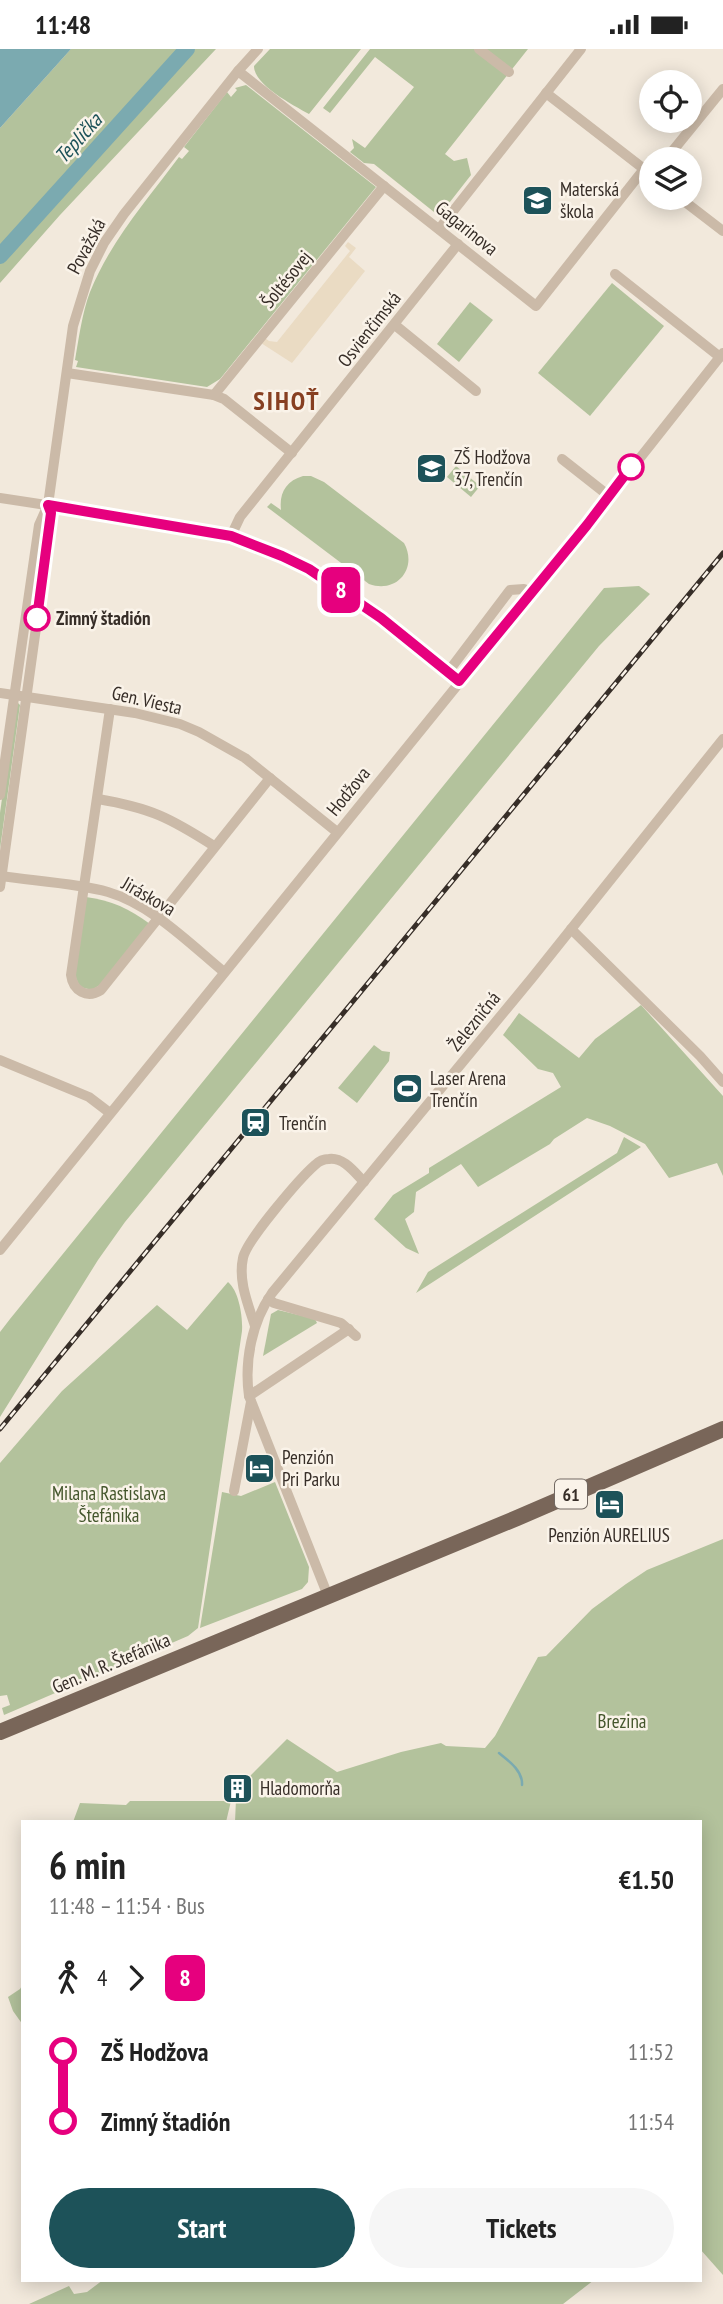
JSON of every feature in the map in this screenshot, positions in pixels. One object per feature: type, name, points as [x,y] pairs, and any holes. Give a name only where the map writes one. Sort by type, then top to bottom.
[{"type":"main road","name":"61","points":[[328,1596],[723,1429]]},
{"type":"main road","name":"Gen. M. R. Štefánika","points":[[0,1732],[328,1596]]},
{"type":"street","name":"Považská","points":[[48,505],[73,326],[90,271],[104,243],[129,207],[237,71],[258,49]]},
{"type":"street","points":[[479,49],[509,72]]},
{"type":"street","points":[[439,229],[581,49]]},
{"type":"street","name":"Gagarinova","points":[[237,71],[536,306],[639,183]]},
{"type":"street","points":[[676,147],[723,89]]},
{"type":"street","points":[[546,93],[639,165]]},
{"type":"street","name":"Šoltésovej","points":[[215,395],[384,186]]},
{"type":"street","points":[[696,210],[719,228],[723,216]]},
{"type":"street","name":"Osvienčimská","points":[[231,536],[240,517],[458,244]]},
{"type":"street","points":[[615,274],[721,355]]},
{"type":"street","points":[[395,325],[476,391]]},
{"type":"street","name":"Hodžova","points":[[0,1250],[532,593],[721,355]]},
{"type":"street","points":[[67,373],[215,395],[224,399],[292,453]]},
{"type":"street","points":[[562,459],[609,496]]},
{"type":"street","points":[[0,498],[231,536],[309,569],[381,618],[459,681]]},
{"type":"street","points":[[0,795],[38,526],[48,505]]},
{"type":"street","points":[[1,880],[51,513],[48,505]]},
{"type":"street","points":[[448,672],[510,590],[524,589],[532,593]]},
{"type":"street","name":"Gen. Viesta","points":[[0,693],[160,718],[199,732],[245,758],[337,832]]},
{"type":"street","points":[[110,709],[71,975],[73,985],[86,994],[101,990],[270,778]]},
{"type":"street","name":"Železničná","points":[[255,1326],[268,1299],[723,739]]},
{"type":"street","points":[[98,799],[145,808],[164,815],[215,846]]},
{"type":"street","name":"Jiráskova","points":[[1,880],[85,888],[128,900],[158,918],[224,972]]},
{"type":"street","points":[[571,929],[723,1082]]},
{"type":"street","points":[[0,1060],[89,1097],[110,1113]]},
{"type":"street","points":[[328,1596],[250,1399],[247,1374],[255,1326],[244,1290],[242,1261],[247,1246],[320,1161],[334,1158],[341,1161],[364,1182]]},
{"type":"street","points":[[234,1491],[250,1399],[352,1333],[341,1323],[268,1299]]},
{"type":"green space","points":[[71,49],[216,49],[0,283],[0,128]]},
{"type":"green space","points":[[270,49],[361,49],[309,114],[276,94],[260,80],[254,66]]},
{"type":"green space","points":[[370,49],[528,49],[445,154],[454,161],[467,158],[471,175],[439,216],[374,164],[364,163],[350,152],[354,148],[352,139],[365,148],[414,87],[375,57],[330,113],[323,108]]},
{"type":"green space","points":[[246,85],[376,187],[220,379],[207,387],[76,367],[78,361],[75,360],[87,300],[108,256],[179,157],[182,159],[189,151],[184,147],[227,92],[231,97],[237,90],[235,88]]},
{"type":"green space","points":[[612,283],[664,326],[590,416],[538,373]]},
{"type":"green space","points":[[470,302],[493,320],[459,362],[437,344]]},
{"type":"green space","points":[[456,466],[480,486],[471,497],[447,477]]},
{"type":"green space","points":[[303,476],[311,476],[324,482],[404,543],[408,561],[402,577],[388,585],[369,584],[267,507],[271,503],[281,510],[281,498],[285,488]]},
{"type":"green space","points":[[639,586],[650,594],[599,646],[125,1222],[98,1260],[0,1417],[0,1332],[604,588]]},
{"type":"green space","points":[[15,705],[20,705],[0,849],[0,813]]},
{"type":"green space","points":[[86,897],[120,906],[150,924],[103,983],[92,990],[80,987],[75,976]]},
{"type":"green space","points":[[641,1005],[723,1096],[723,1176],[717,1163],[669,1178],[645,1144],[610,1126],[587,1118],[550,1144],[478,1187],[461,1164],[416,1192],[414,1212],[405,1219],[419,1254],[406,1248],[374,1219],[393,1195],[429,1173],[429,1168],[561,1087],[553,1073],[538,1069],[503,1035],[519,1013],[579,1058],[595,1039]]},
{"type":"green space","points":[[374,1045],[382,1051],[390,1052],[389,1061],[357,1103],[338,1088]]},
{"type":"green space","points":[[624,1137],[641,1147],[416,1293],[428,1272],[617,1153]]},
{"type":"green space","name":"Milana Rastislava Štefánika","points":[[228,1282],[240,1305],[242,1331],[198,1628],[188,1636],[4,1715],[2,1708],[10,1705],[7,1695],[0,1696],[0,1463],[62,1391],[157,1305],[187,1330]]},
{"type":"green space","points":[[278,1310],[315,1319],[317,1323],[263,1356],[271,1314]]},
{"type":"green space","points":[[275,1482],[309,1567],[308,1582],[302,1589],[200,1628],[222,1492],[241,1496]]},
{"type":"green space","name":"Brezina","points":[[723,1539],[723,2275],[702,2251],[702,1820],[235,1820],[236,1799],[242,1799],[248,1788],[246,1780],[287,1739],[337,1772],[441,1743],[446,1746],[485,1748],[495,1736],[538,1657],[546,1656],[592,1609],[647,1570]]},
{"type":"green space","points":[[130,1801],[231,1801],[226,1820],[74,1820],[80,1803],[126,1805]]},
{"type":"green space","points":[[21,1987],[21,2022],[8,1997]]},
{"type":"green space","points":[[100,2282],[591,2282],[563,2304],[29,2304],[69,2286],[74,2294],[87,2292]]},
{"type":"shaded area","points":[[348,242],[356,248],[349,257],[365,271],[292,363],[261,343],[265,338],[277,342],[350,251],[345,246]]},
{"type":"water","points":[[0,49],[71,49],[0,128]]},
{"type":"waterway","name":"Teplička","points":[[0,256],[187,49]]},
{"type":"waterway","points":[[499,1753],[518,1771],[522,1785]]},
{"type":"railway","points":[[0,1429],[723,553]]},
{"type":"bus line","name":"8","points":[[37,618],[51,513],[48,505],[231,536],[282,556],[309,569],[381,618],[459,681],[631,467]]},
{"type":"place","name":"Materská škola","points":[[537,200]]},
{"type":"place","name":"ZŠ Hodžova 37, Trenčín","points":[[431,468]]},
{"type":"place","name":"Zimný štadión","points":[[37,618]]},
{"type":"place","name":"Laser Arena Trenčín","points":[[407,1089]]},
{"type":"place","name":"Trenčín","points":[[256,1123]]},
{"type":"place","name":"Penzión Pri Parku","points":[[259,1468]]},
{"type":"place","name":"Penzión AURELIUS","points":[[609,1504]]},
{"type":"place","name":"Hladomorňa","points":[[237,1788]]},
{"type":"district","name":"SIHOŤ","points":[[287,400]]}]
